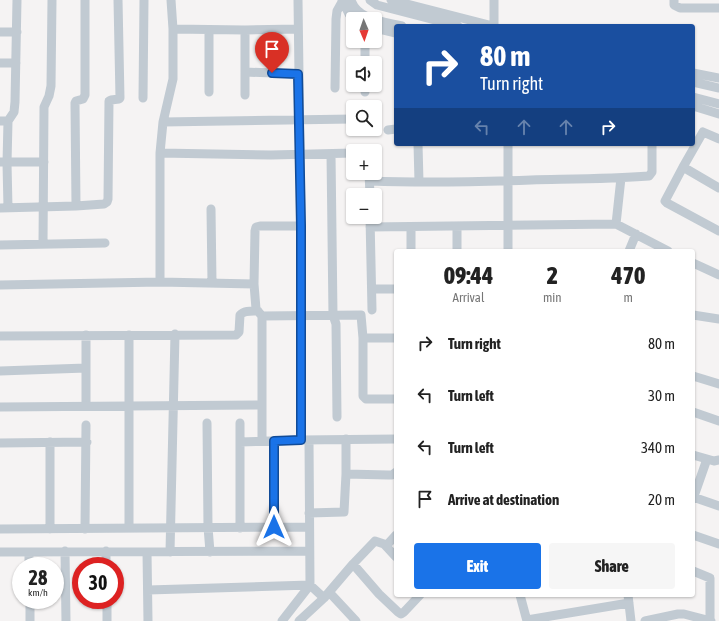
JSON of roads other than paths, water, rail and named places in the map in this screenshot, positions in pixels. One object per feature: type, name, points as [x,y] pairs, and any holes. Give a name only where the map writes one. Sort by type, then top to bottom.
[{"type":"street","points":[[17,0],[14,112],[4,121],[4,208],[76,206],[104,204],[107,202],[109,102],[110,100],[120,98],[118,0]]},
{"type":"street","points":[[43,244],[44,107],[49,96],[51,86],[52,0]]},
{"type":"street","points":[[76,206],[75,103],[76,101],[83,99],[86,95],[85,0]]},
{"type":"street","points":[[143,98],[144,0]]},
{"type":"street","points":[[160,282],[160,153],[163,122],[173,79],[173,29],[171,0]]},
{"type":"street","points":[[282,621],[310,585],[309,513],[301,316],[298,0]]},
{"type":"street","points":[[370,0],[377,5],[450,24]]},
{"type":"street","points":[[391,0],[485,24]]},
{"type":"street","points":[[493,24],[494,0]]},
{"type":"street","points":[[674,0],[674,5],[680,8],[719,8]]},
{"type":"street","points":[[345,1],[348,12]]},
{"type":"street","points":[[345,1],[360,13],[395,24]]},
{"type":"street","points":[[335,88],[336,19],[337,11],[345,1]]},
{"type":"street","points":[[173,29],[298,29]]},
{"type":"street","points":[[209,30],[209,92]]},
{"type":"street","points":[[245,95],[246,30]]},
{"type":"street","points":[[382,30],[394,33]]},
{"type":"street","points":[[0,32],[17,32]]},
{"type":"street","points":[[0,63],[16,63]]},
{"type":"street","points":[[245,72],[298,74]]},
{"type":"street","points":[[695,73],[719,78]]},
{"type":"street","points":[[695,82],[719,88]]},
{"type":"street","points":[[695,98],[719,104]]},
{"type":"street","points":[[695,107],[719,114]]},
{"type":"street","points":[[163,122],[346,119]]},
{"type":"street","points":[[719,139],[703,132],[665,201],[666,203],[719,231]]},
{"type":"street","points":[[418,146],[418,182]]},
{"type":"street","points":[[508,146],[508,249]]},
{"type":"street","points":[[382,178],[418,182],[508,181],[649,176],[651,174],[652,146]]},
{"type":"street","points":[[160,153],[346,153]]},
{"type":"street","points":[[331,154],[333,315],[336,324],[337,417]]},
{"type":"street","points":[[3,162],[44,162]]},
{"type":"street","points":[[683,167],[719,188]]},
{"type":"street","points":[[616,224],[621,178]]},
{"type":"street","points":[[211,209],[212,282]]},
{"type":"street","points":[[372,310],[370,227],[616,224],[664,249]]},
{"type":"street","points":[[262,442],[260,314],[256,309],[254,284],[254,231],[256,227],[260,226],[301,226]]},
{"type":"street","points":[[456,226],[457,249]]},
{"type":"street","points":[[411,227],[411,249]]},
{"type":"street","points":[[631,249],[636,234]]},
{"type":"street","points":[[0,245],[105,243]]},
{"type":"street","points":[[695,264],[719,275]]},
{"type":"street","points":[[0,285],[160,282],[254,284]]},
{"type":"street","points":[[372,289],[394,289]]},
{"type":"street","points":[[0,336],[236,334],[239,332],[240,315],[242,313],[301,316],[361,314],[363,338],[363,396],[364,398],[394,399]]},
{"type":"street","points":[[695,315],[719,319]]},
{"type":"street","points":[[170,552],[175,334]]},
{"type":"street","points":[[86,335],[86,406]]},
{"type":"street","points":[[129,335],[129,528]]},
{"type":"street","points":[[363,338],[394,338]]},
{"type":"street","points":[[0,371],[86,368]]},
{"type":"street","points":[[695,377],[719,384]]},
{"type":"street","points":[[0,407],[129,406],[173,404],[262,405]]},
{"type":"street","points":[[695,413],[719,420]]},
{"type":"street","points":[[207,423],[208,527],[210,552]]},
{"type":"street","points":[[240,423],[240,528]]},
{"type":"street","points":[[86,425],[86,529]]},
{"type":"street","points":[[309,513],[344,512],[346,439]]},
{"type":"street","points":[[240,442],[394,439]]},
{"type":"street","points":[[274,441],[274,527]]},
{"type":"street","points":[[50,442],[50,529]]},
{"type":"street","points":[[0,443],[87,442]]},
{"type":"street","points":[[695,456],[714,461],[719,460]]},
{"type":"street","points":[[695,492],[707,459]]},
{"type":"street","points":[[346,474],[392,475],[394,474]]},
{"type":"street","points":[[695,499],[719,506]]},
{"type":"street","points":[[0,529],[309,527]]},
{"type":"street","points":[[695,536],[719,544]]},
{"type":"street","points":[[386,546],[394,537]]},
{"type":"street","points":[[299,621],[326,595],[375,541],[384,544],[394,556]]},
{"type":"street","points":[[65,551],[66,621]]},
{"type":"street","points":[[106,551],[106,557]]},
{"type":"street","points":[[0,552],[310,551]]},
{"type":"street","points":[[29,552],[29,557]]},
{"type":"street","points":[[147,552],[148,621]]},
{"type":"street","points":[[353,564],[379,594],[401,614]]},
{"type":"street","points":[[645,621],[684,614],[711,621],[715,579],[695,572]]},
{"type":"street","points":[[148,590],[310,585],[326,595],[356,621]]},
{"type":"street","points":[[395,621],[418,597]]},
{"type":"street","points":[[521,597],[527,620],[628,599],[631,621]]},
{"type":"street","points":[[30,609],[30,621]]},
{"type":"street","points":[[107,609],[107,621]]}]
